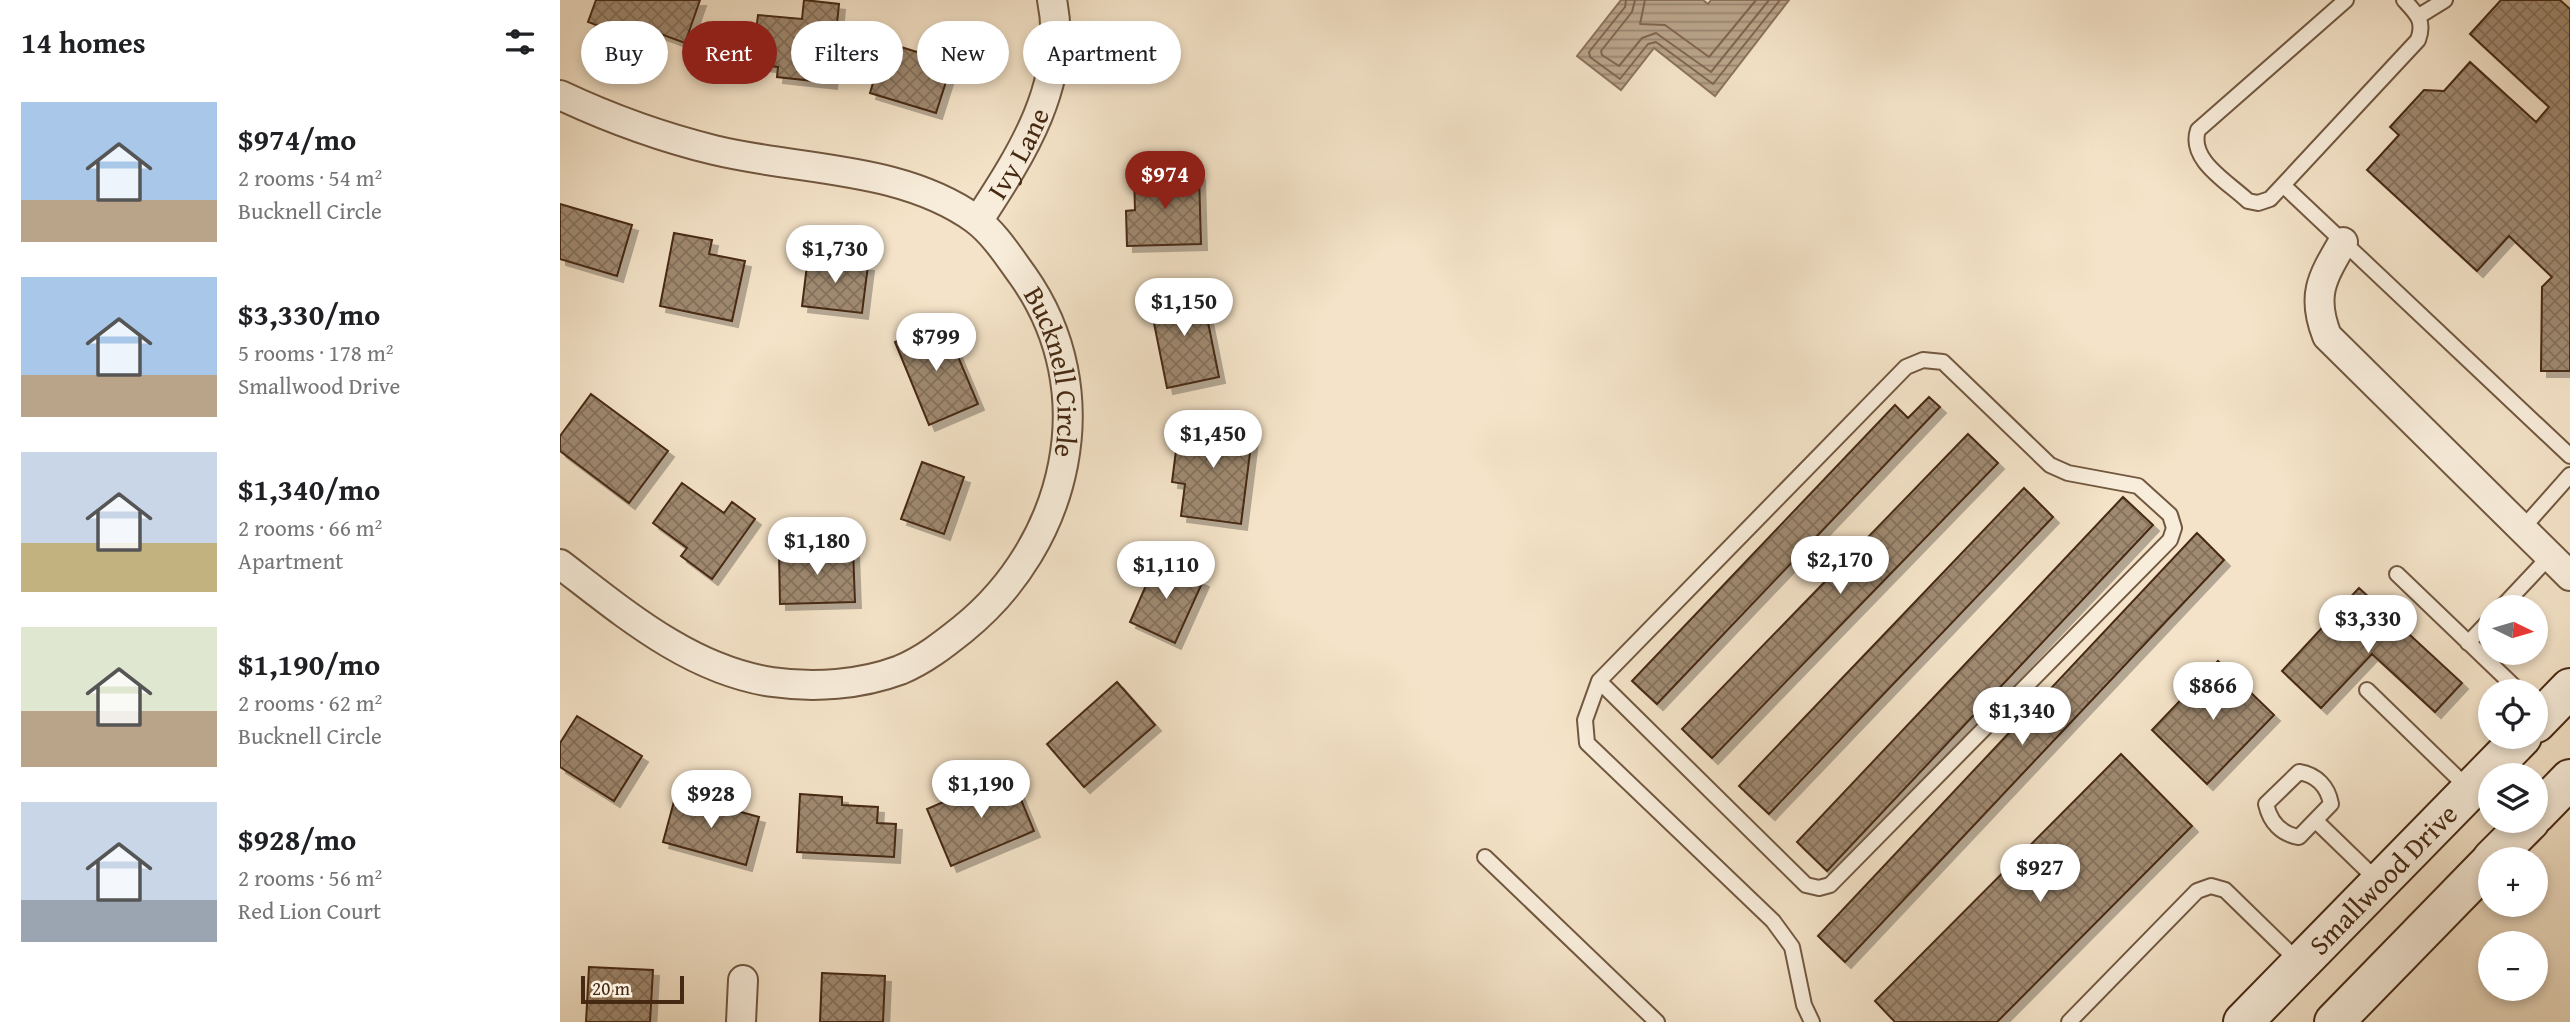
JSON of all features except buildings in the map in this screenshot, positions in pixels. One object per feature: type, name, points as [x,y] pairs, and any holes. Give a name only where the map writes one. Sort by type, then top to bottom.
[{"type":"main road","name":"Smallwood Drive","points":[[2548,703],[2570,688]]},
{"type":"main road","name":"Smallwood Drive","points":[[2243,1022],[2470,790],[2503,749]]},
{"type":"main road","points":[[2548,802],[2570,779]]},
{"type":"main road","points":[[2504,847],[2517,833]]},
{"type":"main road","points":[[2334,1022],[2478,873]]},
{"type":"street","name":"Ivy Lane","points":[[978,221],[1017,161],[1045,100],[1054,64],[1056,34],[1052,0]]},
{"type":"street","name":"Bucknell Circle","points":[[560,95],[648,130],[715,150],[905,187],[941,198],[978,221],[1002,246],[1034,291],[1065,368],[1068,407],[1067,447],[1059,480],[1032,551],[1012,582],[981,614],[935,652],[900,670],[858,681],[811,685],[769,682],[720,669],[666,643],[563,574]]},
{"type":"street","points":[[2343,242],[2326,271],[2318,294],[2319,315],[2327,336],[2570,576]]},
{"type":"street","points":[[741,1022],[743,980]]},
{"type":"lane","points":[[2346,0],[2198,130],[2194,142],[2197,154],[2248,201],[2258,203],[2270,199],[2418,40],[2423,28],[2419,16],[2404,0]]},
{"type":"lane","points":[[2419,16],[2445,0]]},
{"type":"lane","points":[[2283,185],[2570,456]]},
{"type":"lane","points":[[1599,681],[1806,885],[1819,888],[1830,885],[2170,540],[2174,528],[2170,515],[2138,486],[2068,473],[2050,465],[1943,362],[1923,360],[1906,367],[1599,681],[1585,720],[1587,743],[1773,921],[1792,947],[1804,1005],[1812,1022]]},
{"type":"lane","points":[[2522,529],[2570,475]]},
{"type":"lane","points":[[2513,595],[2550,556]]},
{"type":"lane","points":[[2397,574],[2468,643],[2500,679]]},
{"type":"lane","points":[[2468,643],[2478,633]]},
{"type":"lane","points":[[2367,690],[2470,790]]},
{"type":"lane","points":[[2299,772],[2312,774],[2329,792],[2331,804],[2316,821],[2299,837],[2286,835],[2269,817],[2266,804],[2299,772]]},
{"type":"lane","points":[[2316,821],[2379,882]]},
{"type":"lane","points":[[1485,857],[1649,1019]]},
{"type":"lane","points":[[2069,1022],[2197,891],[2211,886],[2225,890],[2301,964]]},
{"type":"water","points":[[1621,0],[1703,0],[1708,4],[1711,0],[1789,0],[1715,96],[1654,48],[1621,90],[1577,56]]}]
